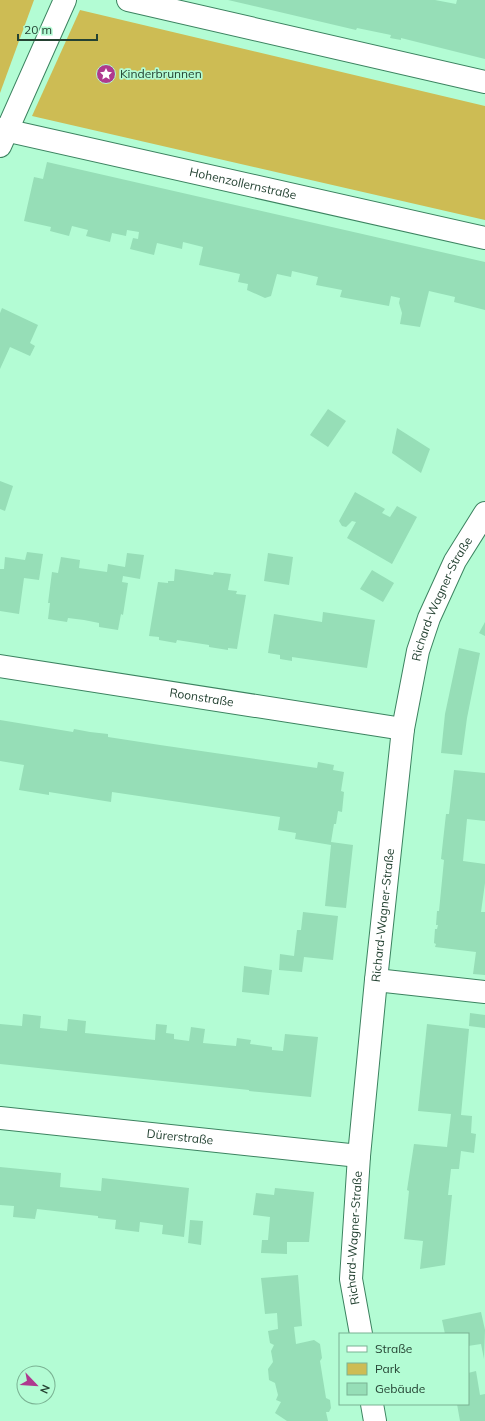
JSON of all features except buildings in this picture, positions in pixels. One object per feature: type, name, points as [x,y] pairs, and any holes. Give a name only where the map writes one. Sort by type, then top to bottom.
[{"type":"street","points":[[2,135],[65,0]]},
{"type":"street","points":[[128,0],[485,82]]},
{"type":"street","name":"Hohenzollernstraße","points":[[2,135],[485,238]]},
{"type":"street","name":"Richard-Wagner-Straße","points":[[361,1333],[351,1279],[359,1156],[403,729],[418,651],[428,618],[455,561],[485,513]]},
{"type":"street","name":"Roonstraße","points":[[0,666],[403,729]]},
{"type":"street","points":[[376,980],[485,992]]},
{"type":"street","name":"Dürerstraße","points":[[0,1118],[359,1156]]},
{"type":"street","points":[[372,1405],[375,1421]]},
{"type":"green space","points":[[0,0],[34,0],[0,93]]},
{"type":"green space","points":[[80,10],[485,106],[485,220],[32,116]]},
{"type":"place","name":"Kinderbrunnen","points":[[106,74]]}]
